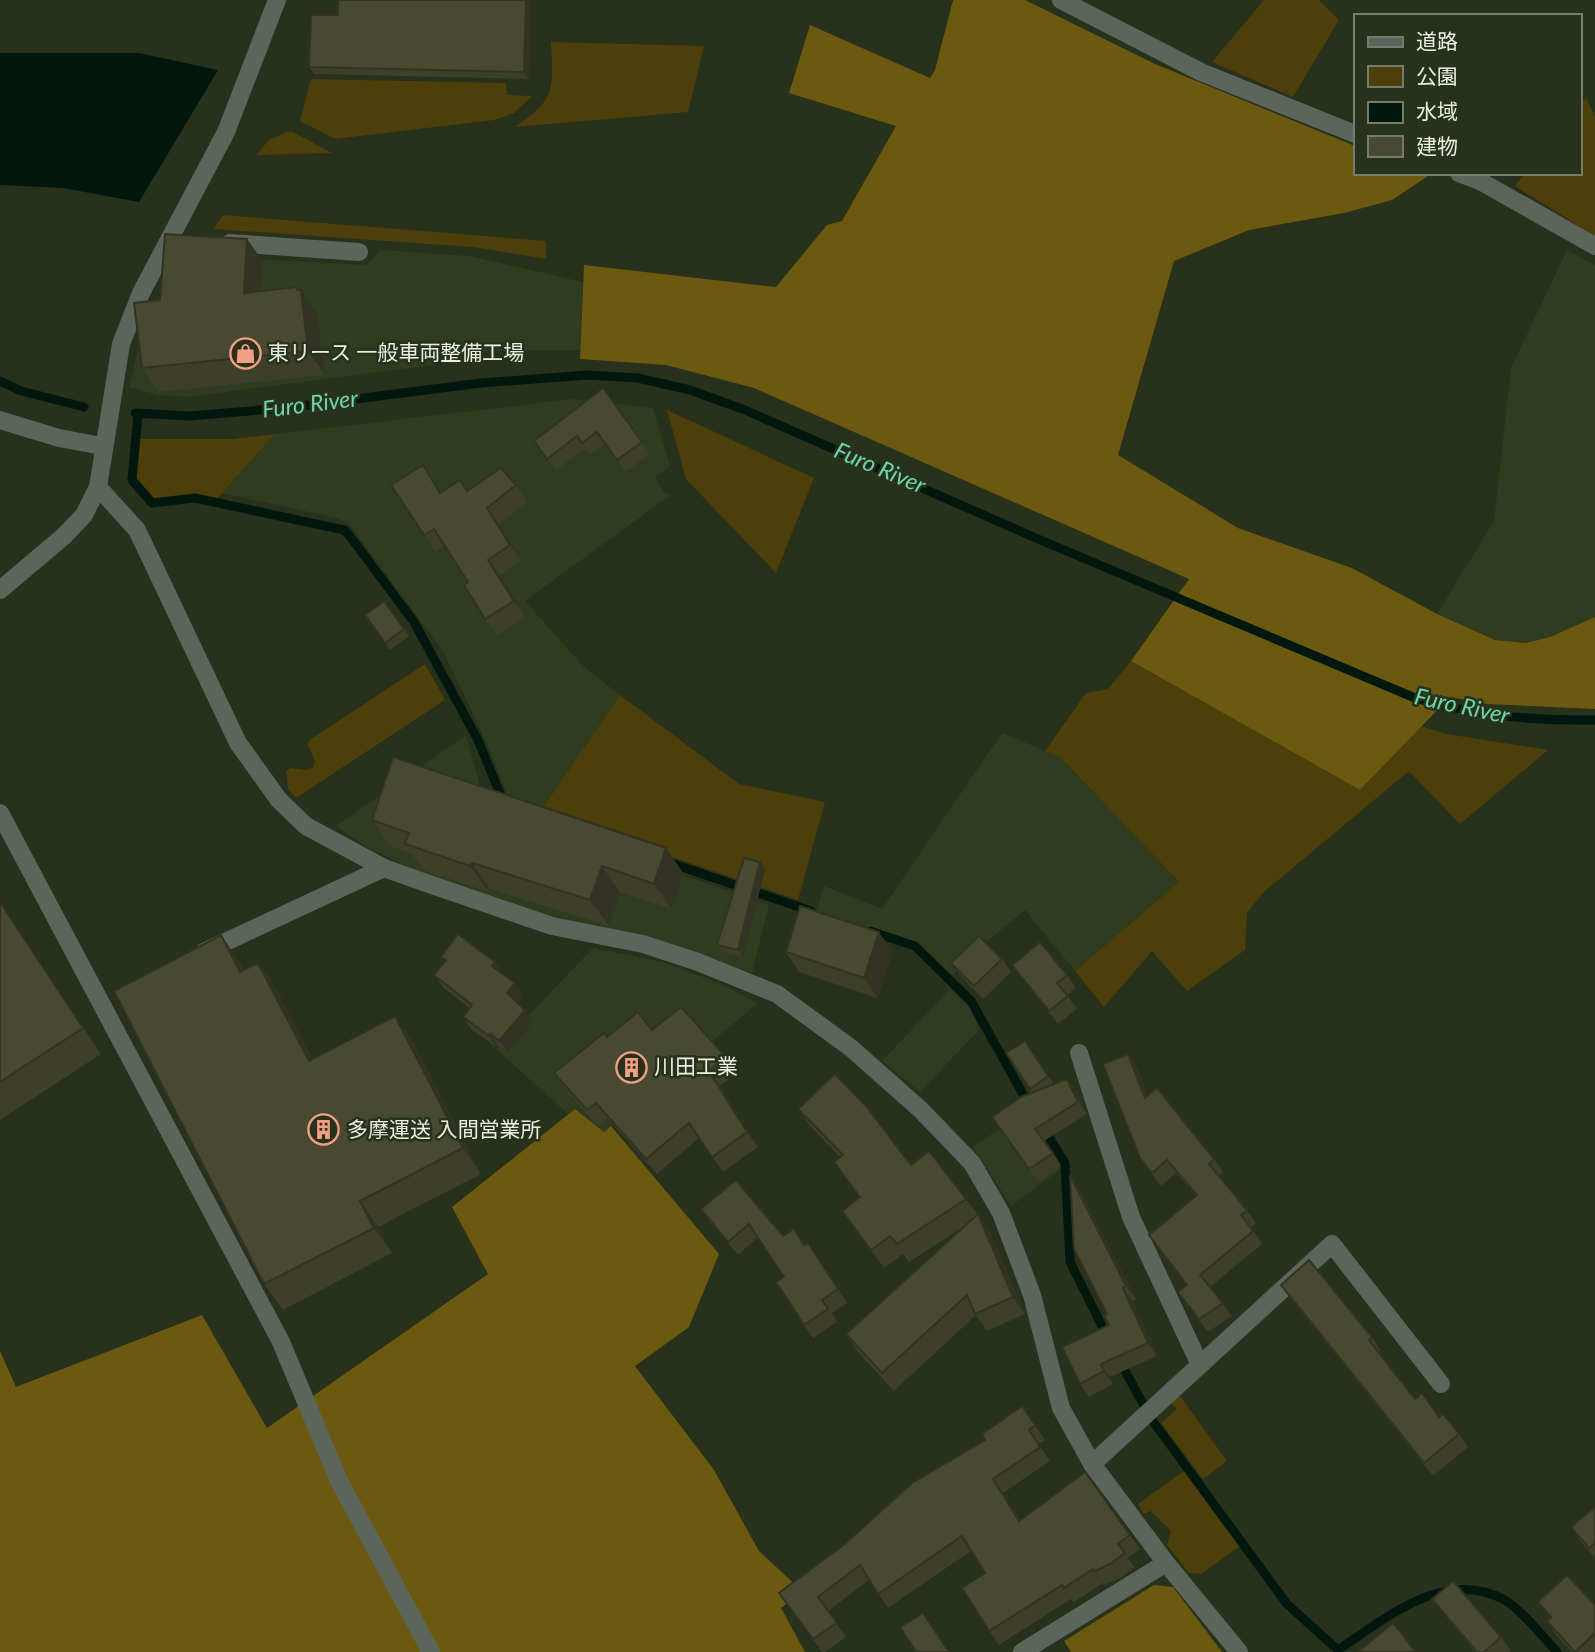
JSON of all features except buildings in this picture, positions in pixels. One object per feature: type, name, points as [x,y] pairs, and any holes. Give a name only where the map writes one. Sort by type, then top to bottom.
[{"type":"street","points":[[0,590],[84,515],[98,487],[102,446],[121,344],[141,293],[226,132],[277,0]]},
{"type":"street","points":[[1061,0],[1201,72],[1354,134]]},
{"type":"street","points":[[1464,175],[1480,181],[1595,246]]},
{"type":"street","points":[[170,238],[359,252]]},
{"type":"street","points":[[0,420],[59,438],[102,446]]},
{"type":"street","points":[[98,487],[137,530],[238,743],[279,800],[306,826],[384,868],[552,926],[643,944],[698,962],[777,994],[850,1048],[921,1110],[972,1163],[995,1203],[1032,1295],[1061,1408],[1092,1464],[1166,1563],[1240,1652]]},
{"type":"street","points":[[0,813],[106,998],[281,1342],[339,1481],[430,1652]]},
{"type":"street","points":[[186,961],[384,868]]},
{"type":"street","points":[[1079,1053],[1131,1217],[1199,1365]]},
{"type":"street","points":[[1092,1464],[1332,1244],[1441,1384]]},
{"type":"street","points":[[1022,1652],[1166,1563]]},
{"type":"shaded area","points":[[953,0],[1025,0],[1155,64],[1354,146],[1354,175],[1428,176],[1392,200],[1344,213],[1249,230],[1174,261],[1118,455],[1238,528],[1352,568],[1437,614],[1495,640],[1526,643],[1550,637],[1595,617],[1595,709],[1487,704],[1450,697],[1360,790],[1131,661],[1189,579],[754,388],[666,365],[580,359],[584,265],[776,287],[827,225],[842,221],[896,126],[789,93],[810,25],[930,78],[935,70]]},
{"type":"shaded area","points":[[381,250],[470,256],[583,282],[580,350],[472,351],[471,360],[187,397],[157,395],[129,387],[141,339],[179,255],[366,265]]},
{"type":"shaded area","points":[[1567,250],[1595,265],[1595,617],[1550,637],[1526,643],[1495,640],[1437,614],[1494,521],[1511,368]]},
{"type":"shaded area","points":[[573,399],[653,408],[670,466],[655,477],[665,494],[672,494],[525,601],[584,667],[620,695],[540,812],[510,801],[485,739],[444,653],[349,524],[337,518],[222,493],[275,434]]},
{"type":"shaded area","points":[[1002,733],[1060,757],[1179,882],[1075,971],[1025,910],[974,952],[949,979],[916,944],[816,913],[824,886],[882,909]]},
{"type":"shaded area","points":[[466,735],[486,806],[769,905],[752,973],[653,939],[545,917],[422,873],[368,848],[336,826]]},
{"type":"shaded area","points":[[593,948],[663,962],[719,983],[758,1003],[604,1132],[576,1109],[568,1114],[496,1049]]},
{"type":"shaded area","points":[[950,989],[970,1008],[979,1030],[920,1092],[882,1061]]},
{"type":"shaded area","points":[[575,1109],[604,1132],[611,1126],[719,1254],[689,1327],[635,1366],[714,1470],[759,1551],[802,1591],[781,1608],[805,1652],[0,1652],[0,1351],[16,1387],[202,1315],[267,1428],[488,1274],[452,1207]]},
{"type":"shaded area","points":[[1024,1112],[1062,1168],[1011,1206],[973,1147]]},
{"type":"shaded area","points":[[1154,1585],[1173,1587],[1222,1652],[1071,1652],[1064,1641]]},
{"type":"green space","points":[[1264,0],[1319,0],[1339,20],[1293,97],[1212,62]]},
{"type":"green space","points":[[551,42],[704,46],[688,112],[515,127],[539,109],[549,92],[552,82]]},
{"type":"green space","points":[[311,79],[506,83],[507,95],[532,96],[514,113],[494,120],[335,139],[300,121]]},
{"type":"green space","points":[[1586,98],[1595,117],[1595,236],[1515,186],[1523,175],[1581,175],[1581,104]]},
{"type":"green space","points":[[286,132],[293,132],[332,153],[256,155],[269,140]]},
{"type":"green space","points":[[223,215],[546,241],[546,259],[473,247],[213,229]]},
{"type":"green space","points":[[667,410],[814,478],[776,573],[686,479]]},
{"type":"green space","points":[[275,434],[216,500],[194,496],[152,499],[135,479],[140,439],[232,439]]},
{"type":"green space","points":[[1131,661],[1360,790],[1421,726],[1447,734],[1548,750],[1460,824],[1409,771],[1264,892],[1247,913],[1245,950],[1187,991],[1152,951],[1104,1007],[1075,971],[1179,882],[1060,757],[1045,751],[1086,693],[1108,689]]},
{"type":"green space","points":[[425,664],[445,700],[296,798],[288,789],[286,771],[290,768],[313,768],[315,761],[307,743]]},
{"type":"green space","points":[[620,695],[739,784],[825,802],[798,900],[540,812]]},
{"type":"green space","points":[[1180,1396],[1227,1461],[1203,1479],[1161,1423],[1177,1409],[1171,1403]]},
{"type":"green space","points":[[1184,1471],[1240,1546],[1201,1574],[1189,1573],[1167,1545],[1171,1531],[1151,1511],[1144,1514],[1138,1504]]},
{"type":"water","points":[[0,53],[139,53],[218,70],[139,202],[63,188],[0,185]]},
{"type":"waterway","name":"Furo River","points":[[135,413],[189,416],[285,408],[481,383],[588,375],[638,378],[690,390],[745,410],[1038,539],[1415,698],[1504,716],[1595,720]]},
{"type":"waterway","name":"Furo River","points":[[0,381],[21,391],[84,407]]},
{"type":"waterway","points":[[138,414],[132,480],[152,503],[195,498],[344,530],[349,535],[414,622],[478,740],[504,803]]},
{"type":"waterway","points":[[668,862],[811,911]]},
{"type":"waterway","points":[[870,931],[915,946],[971,1001],[1029,1105]]},
{"type":"waterway","points":[[1044,1129],[1065,1163],[1070,1262],[1108,1338]]},
{"type":"waterway","points":[[1119,1360],[1152,1420],[1287,1604],[1338,1650],[1416,1601],[1437,1593],[1459,1590],[1481,1591],[1510,1603],[1557,1652]]},
{"type":"place","name":"東リース 一般車両整備工場","points":[[245,353]]},
{"type":"place","name":"川田工業","points":[[631,1067]]},
{"type":"place","name":"多摩運送 入間営業所","points":[[324,1130]]}]
